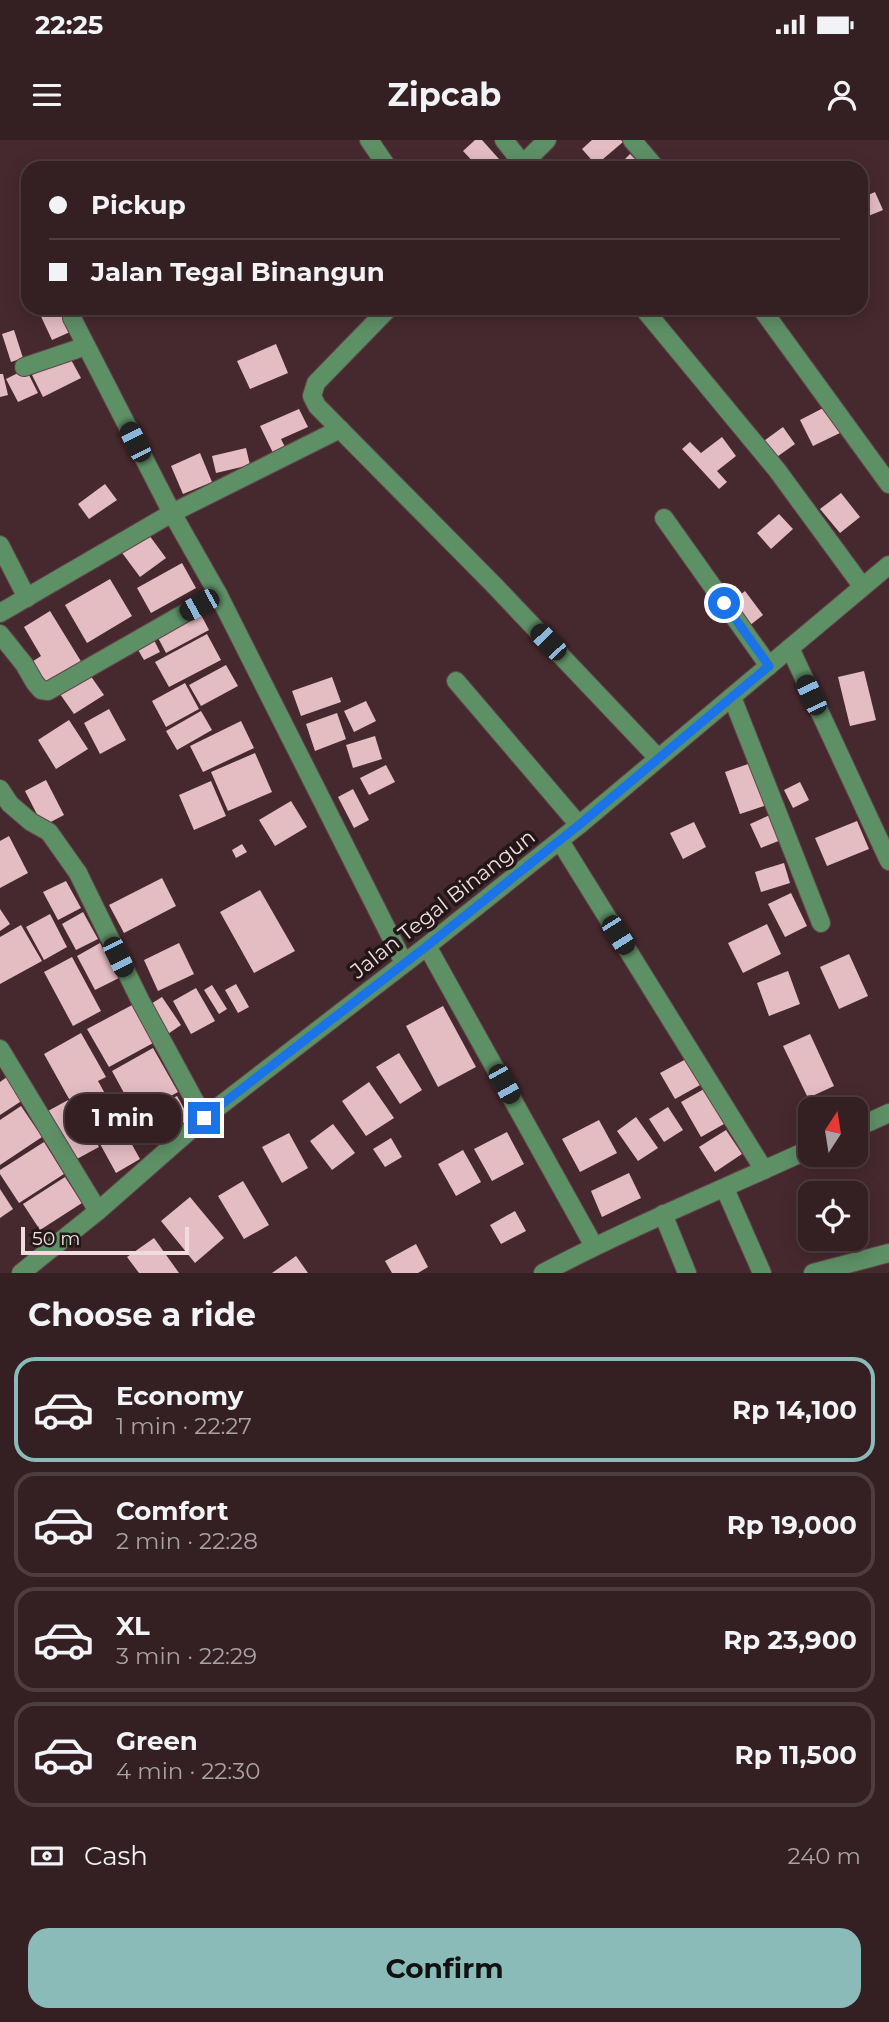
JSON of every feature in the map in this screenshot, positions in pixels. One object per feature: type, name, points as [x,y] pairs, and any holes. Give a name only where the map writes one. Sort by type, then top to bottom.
[{"type":"street","points":[[369,140],[383,161]]},
{"type":"street","points":[[504,140],[519,161]]},
{"type":"street","points":[[528,161],[547,140]]},
{"type":"street","points":[[632,140],[650,161]]},
{"type":"street","points":[[382,315],[316,383],[312,396],[317,406],[493,584],[658,758]]},
{"type":"street","points":[[649,315],[777,470],[862,586]]},
{"type":"street","points":[[766,315],[889,484]]},
{"type":"street","points":[[72,318],[172,513],[218,594],[404,963]]},
{"type":"street","points":[[24,367],[86,346]]},
{"type":"street","points":[[0,613],[172,513],[340,429]]},
{"type":"street","points":[[664,518],[769,666]]},
{"type":"street","points":[[0,545],[27,598]]},
{"type":"street","name":"Jalan Tegal Binangun","points":[[21,1273],[98,1211],[204,1118],[560,841],[889,565]]},
{"type":"street","points":[[0,634],[35,683],[41,690],[48,691],[218,594]]},
{"type":"street","points":[[790,648],[889,861]]},
{"type":"street","points":[[456,681],[579,825]]},
{"type":"street","points":[[732,697],[821,923]]},
{"type":"street","points":[[0,789],[10,804],[31,822],[49,832],[78,873],[140,1000],[204,1118]]},
{"type":"street","points":[[560,841],[764,1170]]},
{"type":"street","points":[[427,946],[594,1246]]},
{"type":"street","points":[[0,1049],[98,1211]]},
{"type":"street","points":[[868,1123],[889,1113]]},
{"type":"street","points":[[543,1273],[594,1246],[798,1154]]},
{"type":"street","points":[[725,1189],[762,1273]]},
{"type":"street","points":[[663,1214],[687,1273]]},
{"type":"street","points":[[813,1273],[889,1253]]},
{"type":"building","points":[[475,140],[482,140],[499,159],[472,161],[463,151]]},
{"type":"building","points":[[592,140],[623,142],[601,161],[592,161],[582,149]]},
{"type":"building","points":[[630,154],[637,161],[623,161]]},
{"type":"building","points":[[875,192],[883,210],[868,216],[868,195]]},
{"type":"building","points":[[40,315],[62,315],[70,332],[52,340]]},
{"type":"building","points":[[14,330],[23,358],[11,362],[2,334]]},
{"type":"building","points":[[276,344],[288,373],[250,389],[237,361]]},
{"type":"building","points":[[69,356],[81,378],[43,397],[32,375]]},
{"type":"building","points":[[26,369],[38,393],[18,402],[6,379]]},
{"type":"building","points":[[0,374],[3,374],[8,395],[0,397]]},
{"type":"building","points":[[829,405],[842,432],[813,446],[800,420]]},
{"type":"building","points":[[299,409],[308,427],[281,439],[287,451],[275,457],[260,426]]},
{"type":"building","points":[[783,427],[795,444],[774,459],[761,443]]},
{"type":"building","points":[[722,437],[736,456],[717,471],[727,482],[719,489],[682,449],[690,442],[701,453]]},
{"type":"building","points":[[246,448],[250,465],[216,473],[212,456]]},
{"type":"building","points":[[200,453],[212,482],[183,494],[171,466]]},
{"type":"building","points":[[105,484],[117,500],[89,519],[78,504]]},
{"type":"building","points":[[841,493],[860,517],[840,533],[820,509]]},
{"type":"building","points":[[779,514],[793,529],[771,549],[757,533]]},
{"type":"building","points":[[146,531],[166,558],[140,577],[120,550]]},
{"type":"building","points":[[182,563],[196,588],[151,613],[137,588]]},
{"type":"building","points":[[110,579],[132,616],[87,643],[65,605]]},
{"type":"building","points":[[745,591],[763,615],[749,626],[730,603]]},
{"type":"building","points":[[198,609],[209,630],[166,653],[155,632]]},
{"type":"building","points":[[50,611],[82,663],[41,687],[27,665],[41,656],[24,627]]},
{"type":"building","points":[[151,634],[160,652],[144,660],[134,643]]},
{"type":"building","points":[[207,634],[221,660],[169,687],[155,662]]},
{"type":"building","points":[[226,665],[238,686],[201,706],[189,685]]},
{"type":"building","points":[[864,671],[876,720],[850,726],[838,677]]},
{"type":"building","points":[[90,675],[104,695],[74,714],[60,694]]},
{"type":"building","points":[[332,677],[341,702],[301,716],[292,691]]},
{"type":"building","points":[[185,683],[199,709],[166,727],[152,701]]},
{"type":"building","points":[[366,701],[376,721],[354,732],[344,711]]},
{"type":"building","points":[[109,709],[126,740],[100,754],[84,723]]},
{"type":"building","points":[[201,711],[212,730],[177,750],[166,731]]},
{"type":"building","points":[[337,713],[346,739],[315,751],[306,724]]},
{"type":"building","points":[[69,720],[88,749],[56,769],[38,740]]},
{"type":"building","points":[[241,721],[254,748],[203,772],[190,746]]},
{"type":"building","points":[[375,736],[382,759],[353,768],[346,745]]},
{"type":"building","points":[[255,753],[272,792],[228,811],[211,772]]},
{"type":"building","points":[[751,763],[767,805],[740,814],[725,772]]},
{"type":"building","points":[[386,765],[395,782],[369,795],[360,778]]},
{"type":"building","points":[[46,780],[64,815],[43,826],[25,791]]},
{"type":"building","points":[[211,781],[226,816],[194,830],[179,795]]},
{"type":"building","points":[[800,782],[809,800],[793,808],[784,790]]},
{"type":"building","points":[[353,789],[369,820],[354,828],[338,797]]},
{"type":"building","points":[[291,801],[307,827],[275,846],[259,820]]},
{"type":"building","points":[[770,815],[781,840],[761,848],[750,824]]},
{"type":"building","points":[[857,821],[869,849],[827,866],[815,838]]},
{"type":"building","points":[[694,822],[706,847],[683,859],[670,833]]},
{"type":"building","points":[[9,836],[28,873],[0,888],[0,841]]},
{"type":"building","points":[[242,844],[247,852],[236,858],[232,850]]},
{"type":"building","points":[[784,863],[790,883],[761,892],[755,872]]},
{"type":"building","points":[[162,878],[176,906],[124,933],[109,905]]},
{"type":"building","points":[[66,881],[81,908],[58,920],[43,892]]},
{"type":"building","points":[[260,890],[295,951],[254,973],[220,912]]},
{"type":"building","points":[[791,893],[807,926],[785,937],[768,904]]},
{"type":"building","points":[[0,909],[10,924],[0,931]]},
{"type":"building","points":[[83,912],[98,939],[76,950],[62,924]]},
{"type":"building","points":[[50,914],[67,947],[44,960],[26,927]]},
{"type":"building","points":[[767,924],[781,954],[743,973],[728,943]]},
{"type":"building","points":[[21,925],[42,961],[0,984],[0,937]]},
{"type":"building","points":[[100,943],[119,978],[95,990],[77,956]]},
{"type":"building","points":[[179,943],[194,974],[158,991],[144,960]]},
{"type":"building","points":[[849,954],[868,996],[839,1009],[820,967]]},
{"type":"building","points":[[72,957],[101,1011],[73,1026],[44,972]]},
{"type":"building","points":[[788,971],[800,1004],[769,1016],[757,983]]},
{"type":"building","points":[[236,984],[249,1007],[238,1013],[225,990]]},
{"type":"building","points":[[212,985],[227,1009],[219,1014],[204,990]]},
{"type":"building","points":[[196,988],[215,1021],[191,1034],[173,1001]]},
{"type":"building","points":[[162,997],[181,1025],[165,1036],[146,1007]]},
{"type":"building","points":[[134,1004],[155,1042],[109,1067],[87,1029]]},
{"type":"building","points":[[443,1006],[476,1067],[438,1087],[406,1026]]},
{"type":"building","points":[[81,1033],[106,1077],[98,1081],[113,1108],[83,1124],[44,1054]]},
{"type":"building","points":[[810,1034],[834,1086],[808,1097],[783,1046]]},
{"type":"building","points":[[153,1048],[178,1092],[136,1115],[112,1071]]},
{"type":"building","points":[[399,1053],[422,1090],[400,1104],[376,1067]]},
{"type":"building","points":[[688,1058],[702,1084],[675,1099],[660,1073]]},
{"type":"building","points":[[7,1077],[23,1100],[0,1115],[0,1082]]},
{"type":"building","points":[[369,1082],[394,1118],[366,1136],[342,1101]]},
{"type":"building","points":[[704,1089],[724,1124],[701,1137],[681,1102]]},
{"type":"building","points":[[177,1096],[191,1121],[150,1143],[137,1118]]},
{"type":"building","points":[[68,1100],[83,1128],[87,1125],[99,1147],[75,1160],[48,1111]]},
{"type":"building","points":[[21,1106],[42,1137],[0,1165],[0,1120]]},
{"type":"building","points":[[124,1107],[140,1136],[130,1141],[140,1159],[116,1173],[94,1133],[103,1129],[99,1121]]},
{"type":"building","points":[[668,1107],[683,1130],[664,1142],[649,1119]]},
{"type":"building","points":[[636,1117],[658,1148],[638,1161],[617,1131]]},
{"type":"building","points":[[599,1120],[617,1153],[580,1172],[562,1139]]},
{"type":"building","points":[[333,1124],[355,1153],[332,1170],[310,1141]]},
{"type":"building","points":[[726,1130],[742,1154],[715,1172],[699,1147]]},
{"type":"building","points":[[507,1132],[524,1164],[492,1181],[474,1149]]},
{"type":"building","points":[[289,1133],[308,1168],[282,1183],[262,1147]]},
{"type":"building","points":[[391,1138],[402,1157],[385,1167],[373,1149]]},
{"type":"building","points":[[44,1142],[64,1174],[19,1203],[0,1170]]},
{"type":"building","points":[[463,1150],[481,1182],[456,1196],[438,1164]]},
{"type":"building","points":[[629,1173],[641,1198],[602,1217],[591,1191]]},
{"type":"building","points":[[65,1177],[82,1203],[40,1230],[23,1204]]},
{"type":"building","points":[[243,1181],[269,1225],[244,1239],[218,1196]]},
{"type":"building","points":[[0,1189],[13,1209],[0,1218]]},
{"type":"building","points":[[190,1197],[224,1238],[195,1263],[161,1221]]},
{"type":"building","points":[[515,1211],[526,1231],[501,1244],[490,1225]]},
{"type":"building","points":[[154,1238],[179,1273],[139,1273],[127,1257]]},
{"type":"building","points":[[416,1244],[428,1267],[418,1273],[392,1273],[385,1261]]},
{"type":"building","points":[[296,1256],[308,1273],[272,1273]]},
{"type":"route","points":[[204,1118],[579,825],[769,666],[724,603]]}]
